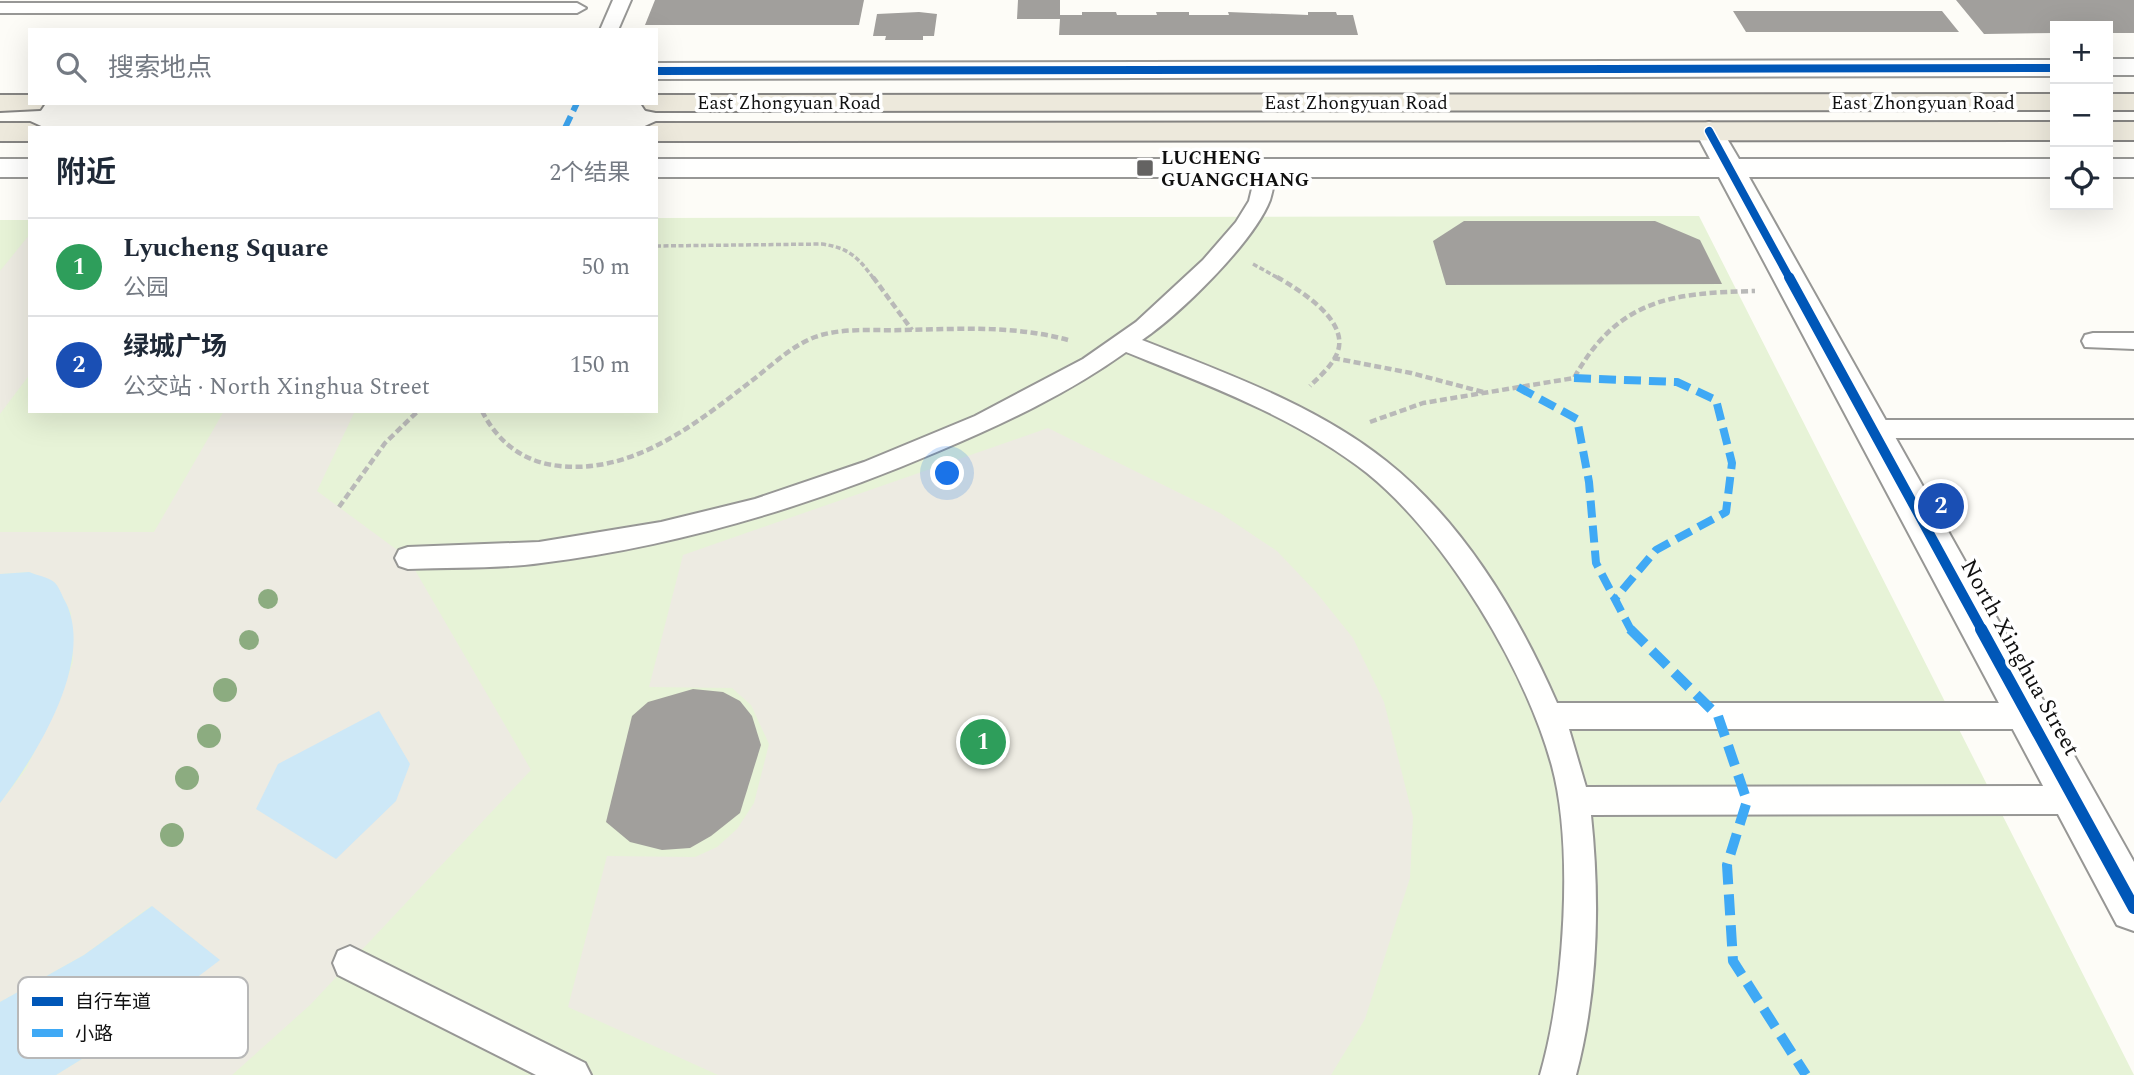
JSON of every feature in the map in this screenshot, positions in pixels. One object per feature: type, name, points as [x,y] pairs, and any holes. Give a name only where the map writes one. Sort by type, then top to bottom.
[{"type":"main road","name":"East Zhongyuan Road","points":[[658,103],[2050,102]]},
{"type":"main road","points":[[2113,102],[2134,102]]},
{"type":"main road","points":[[0,103],[28,103]]},
{"type":"main road","name":"East Zhongyuan Road","points":[[658,132],[2050,131]]},
{"type":"main road","points":[[2113,131],[2134,131]]},
{"type":"main road","points":[[0,132],[28,132]]},
{"type":"street","points":[[2113,67],[2134,67]]},
{"type":"street","points":[[658,71],[2050,68]]},
{"type":"street","name":"North Xinghua Street","points":[[1709,131],[2134,908]]},
{"type":"street","points":[[0,168],[28,168]]},
{"type":"street","points":[[658,168],[2050,168]]},
{"type":"street","points":[[2113,168],[2134,168]]},
{"type":"lane","points":[[610,28],[622,0]]},
{"type":"lane","points":[[0,8],[577,8]]},
{"type":"lane","points":[[408,558],[539,552],[661,532],[756,509],[873,469],[984,422],[1117,348],[1144,328],[1244,226],[1259,201],[1267,168]]},
{"type":"lane","points":[[2093,341],[2134,341]]},
{"type":"lane","points":[[1117,348],[1287,412],[1376,466],[1419,505],[1465,565],[1505,632],[1548,716],[1567,768],[1579,856],[1576,964],[1564,1059],[1558,1075]]},
{"type":"lane","points":[[1872,429],[2134,429]]},
{"type":"lane","points":[[1548,716],[2029,716]]},
{"type":"lane","points":[[1572,801],[2075,800]]},
{"type":"lane","points":[[350,963],[573,1075]]},
{"type":"path","points":[[658,246],[822,244],[843,247],[857,256],[912,330]]},
{"type":"path","points":[[1224,249],[1279,277],[1316,304],[1336,329],[1339,346],[1333,358],[1287,412]]},
{"type":"path","points":[[1336,442],[1377,417],[1423,403],[1485,392],[1545,386],[1574,378],[1610,325],[1644,306],[1711,292],[1797,291]]},
{"type":"path","points":[[483,413],[490,430],[505,444],[532,461],[567,469],[604,467],[670,439],[793,348],[817,337],[844,331],[979,325],[1013,327],[1117,348]]},
{"type":"path","points":[[1333,358],[1411,373],[1485,392]]},
{"type":"path","points":[[339,507],[373,459],[415,413]]},
{"type":"green space","points":[[1699,216],[2134,1075],[0,1075],[0,220],[28,220],[28,413],[658,413],[658,218]]},
{"type":"shaded area","points":[[28,236],[28,377],[0,414],[0,271]]},
{"type":"shaded area","points":[[223,413],[354,413],[317,491],[408,558],[531,770],[310,1005],[232,1075],[56,1075],[84,1058],[248,1058],[248,977],[134,977],[151,906],[84,955],[45,977],[18,977],[18,992],[0,1002],[0,803],[26,769],[58,704],[73,662],[71,613],[55,583],[29,572],[0,574],[0,532],[154,532]]},
{"type":"shaded area","points":[[1048,428],[1220,513],[1277,551],[1316,592],[1353,638],[1384,702],[1413,817],[1410,878],[1365,1019],[1331,1075],[718,1075],[568,1007],[607,856],[695,857],[717,847],[737,829],[754,803],[769,744],[751,705],[732,688],[649,687],[683,555]]},
{"type":"water","points":[[29,572],[51,580],[59,588],[73,625],[73,651],[68,678],[45,734],[0,803],[0,574]]},
{"type":"water","points":[[379,711],[410,764],[396,801],[336,859],[256,809],[278,764]]},
{"type":"water","points":[[152,906],[220,960],[198,977],[45,977],[84,955]]},
{"type":"water","points":[[18,992],[18,1058],[84,1058],[56,1075],[0,1075],[0,1002]]},
{"type":"building","points":[[655,0],[864,0],[859,25],[645,25]]},
{"type":"building","points":[[1018,0],[1060,0],[1060,15],[1082,15],[1082,12],[1116,12],[1117,15],[1189,12],[1189,15],[1229,15],[1228,12],[1308,15],[1308,12],[1336,12],[1337,15],[1353,15],[1358,35],[1059,35],[1060,19],[1017,19]]},
{"type":"building","points":[[1956,0],[2134,0],[2134,33],[2113,33],[2113,21],[2050,21],[2050,33],[1984,34]]},
{"type":"building","points":[[1733,11],[1942,11],[1959,32],[1746,32]]},
{"type":"building","points":[[877,14],[937,14],[934,36],[923,36],[923,40],[885,40],[886,36],[873,36]]},
{"type":"building","points":[[1464,221],[1655,221],[1700,240],[1722,284],[1446,285],[1433,241]]},
{"type":"building","points":[[693,689],[723,692],[740,701],[752,716],[761,745],[740,813],[711,836],[690,848],[662,850],[630,842],[606,822],[632,716],[648,702]]},
{"type":"marked path","points":[[566,126],[576,105]]},
{"type":"marked path","points":[[1574,378],[1677,382],[1716,400],[1732,463],[1726,512],[1656,550],[1614,600]]},
{"type":"marked path","points":[[1518,387],[1577,419],[1589,482],[1596,563],[1632,633],[1718,716],[1747,801],[1727,865],[1733,961],[1806,1075]]},
{"type":"cycle path","points":[[658,71],[2050,68]]},
{"type":"cycle path","points":[[1709,131],[2134,908]]},
{"type":"place","name":"LUCHENG GUANGCHANG","points":[[1145,168]]},
{"type":"place","name":"绿城广场","points":[[1941,506]]},
{"type":"place","name":"Lyucheng Square","points":[[983,742]]}]
